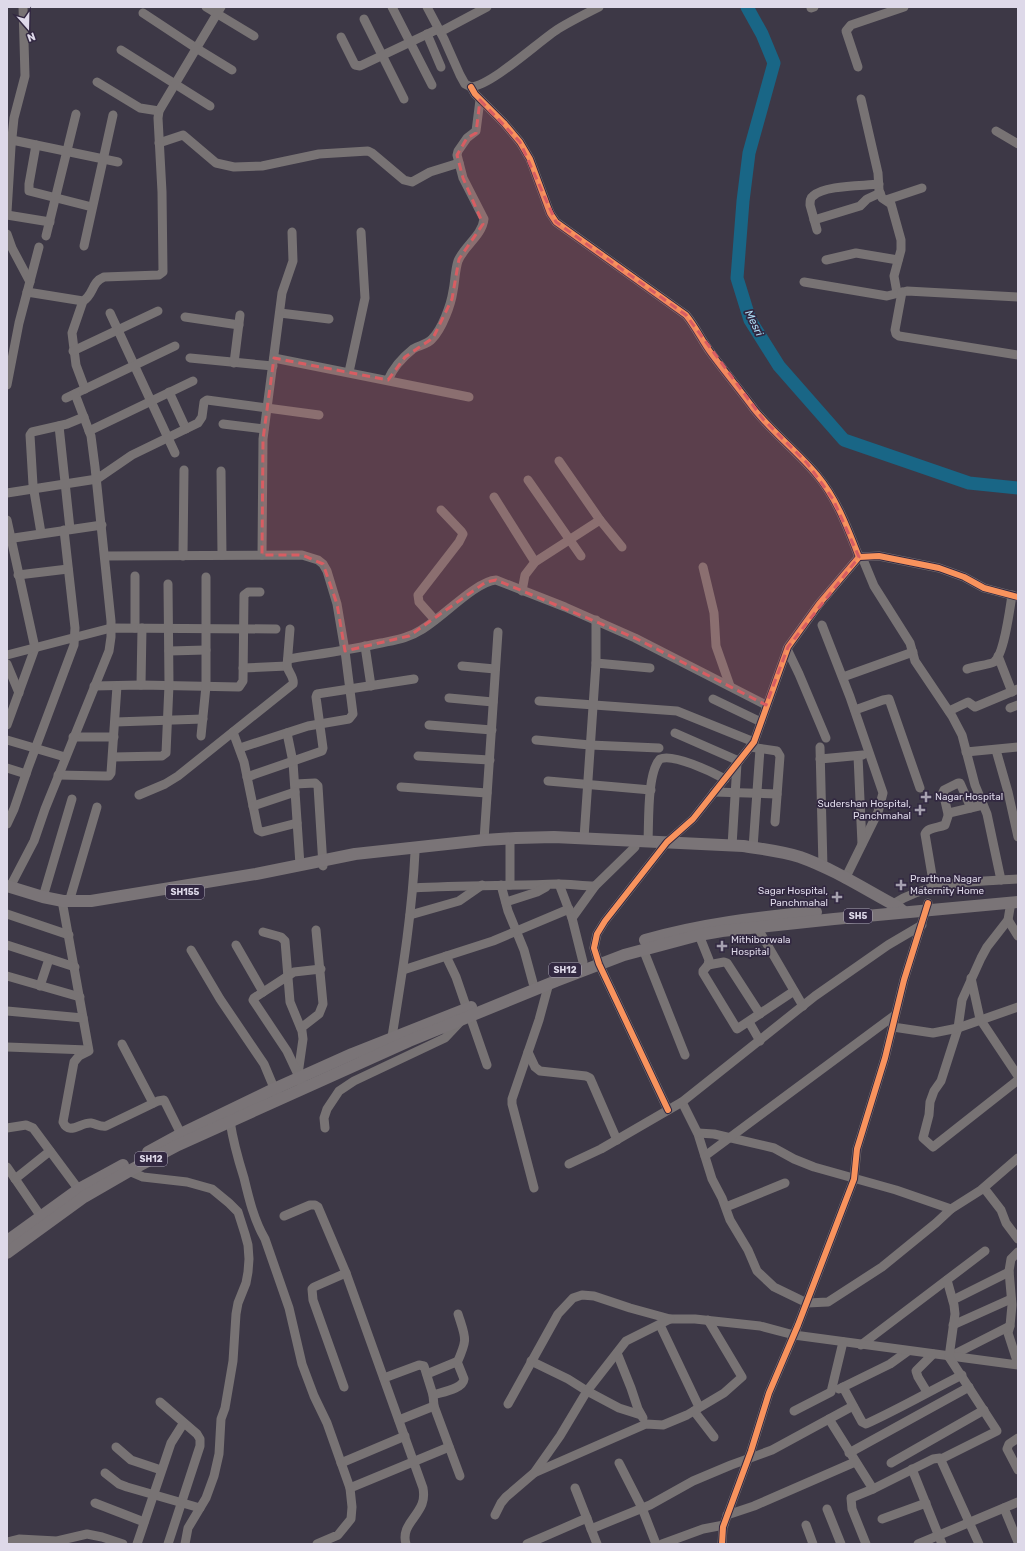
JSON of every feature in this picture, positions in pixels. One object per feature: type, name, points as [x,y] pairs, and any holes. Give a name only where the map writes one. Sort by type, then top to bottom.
[{"type":"main road","name":"SH155","points":[[8,887],[50,903],[89,905],[249,882],[322,863],[364,855],[484,840],[554,837],[648,841],[665,845],[762,854],[790,859],[810,866],[893,909]]},
{"type":"main road","name":"SH155","points":[[386,853],[510,844],[565,844],[635,847],[665,845],[732,846],[766,849],[798,857],[824,867],[845,878],[893,909]]},
{"type":"main road","name":"SH155","points":[[8,887],[66,904],[256,874],[300,865],[322,863]]},
{"type":"main road","name":"SH12","points":[[7,1253],[43,1220],[81,1193],[230,1121],[277,1094],[302,1082],[357,1065],[437,1021],[466,1015],[533,983],[583,962],[598,961],[630,944],[671,932],[718,922],[789,914],[927,907],[1016,900]]},
{"type":"main road","name":"SH5","points":[[422,1036],[466,1015],[549,983],[598,961],[699,935],[893,909]]},
{"type":"main road","name":"SH12","points":[[391,1045],[422,1036]]},
{"type":"main road","points":[[302,1082],[352,1054],[391,1045]]},
{"type":"main road","points":[[81,1193],[181,1134],[277,1094]]},
{"type":"main road","points":[[7,1241],[43,1220]]},
{"type":"street","points":[[7,212],[14,118],[25,76],[23,7]]},
{"type":"street","points":[[206,7],[219,10],[254,36]]},
{"type":"street","points":[[392,7],[432,85]]},
{"type":"street","points":[[426,7],[439,30],[465,84],[471,87],[480,100],[504,123],[520,142],[530,159],[553,218],[593,249],[686,315],[693,323],[710,352],[763,419],[819,477],[833,499],[874,586],[910,643],[915,661],[949,711],[962,735],[975,784],[987,814],[1001,880]]},
{"type":"street","points":[[341,37],[352,60],[357,66],[363,65],[487,7]]},
{"type":"street","points":[[471,87],[478,86],[495,76],[557,29],[599,7]]},
{"type":"street","points":[[858,67],[846,31],[847,28],[851,25],[904,7]]},
{"type":"street","points":[[85,389],[76,365],[73,351],[72,328],[83,301],[88,297],[94,284],[99,279],[104,277],[159,275],[163,272],[159,111],[219,10]]},
{"type":"street","points":[[142,13],[232,70]]},
{"type":"street","points":[[364,19],[404,99]]},
{"type":"street","points":[[427,34],[441,67]]},
{"type":"street","points":[[121,50],[210,106]]},
{"type":"street","points":[[426,74],[454,62]]},
{"type":"street","points":[[98,82],[140,108],[159,111]]},
{"type":"street","points":[[861,99],[882,192],[891,204],[901,240],[901,250],[894,276],[899,292],[895,330],[896,334],[899,336],[1018,355]]},
{"type":"street","points":[[388,380],[392,371],[404,357],[414,349],[428,343],[433,338],[452,299],[459,259],[482,227],[484,219],[463,178],[458,163],[458,151],[467,138],[476,132],[480,100]]},
{"type":"street","points":[[46,236],[76,114]]},
{"type":"street","points":[[84,246],[113,115]]},
{"type":"street","points":[[996,131],[1018,144]]},
{"type":"street","points":[[159,143],[183,135],[216,164],[234,167],[262,166],[319,154],[368,151],[408,182],[415,181],[430,172],[458,163]]},
{"type":"street","points":[[12,140],[118,162]]},
{"type":"street","points":[[36,145],[28,189],[31,192],[92,207]]},
{"type":"street","points":[[817,230],[810,201],[816,194],[837,187],[882,192],[922,188]]},
{"type":"street","points":[[814,220],[860,206],[867,198],[882,192]]},
{"type":"street","points":[[7,215],[50,222]]},
{"type":"street","points":[[262,555],[264,429],[284,288],[293,261],[292,232]]},
{"type":"street","points":[[349,372],[365,298],[362,232]]},
{"type":"street","points":[[7,234],[12,248],[30,282]]},
{"type":"street","points":[[7,385],[20,323],[39,247]]},
{"type":"street","points":[[826,260],[856,253],[898,260]]},
{"type":"street","points":[[804,282],[887,296],[899,292],[926,292],[1018,297]]},
{"type":"street","points":[[28,292],[83,301]]},
{"type":"street","points":[[73,351],[158,310]]},
{"type":"street","points":[[110,313],[175,453]]},
{"type":"street","points":[[280,313],[329,318]]},
{"type":"street","points":[[234,363],[240,315]]},
{"type":"street","points":[[185,317],[239,325]]},
{"type":"street","points":[[8,887],[34,842],[58,775],[108,651],[111,628],[102,525],[91,436],[84,417],[71,396],[175,346]]},
{"type":"street","points":[[190,358],[234,363],[273,362],[349,372],[469,397]]},
{"type":"street","points":[[89,430],[193,381]]},
{"type":"street","points":[[170,392],[186,429]]},
{"type":"street","points":[[7,493],[97,479],[132,454],[200,421],[204,402],[207,400],[319,415]]},
{"type":"street","points":[[41,533],[34,489],[30,435],[32,432],[67,424],[84,417]]},
{"type":"street","points":[[223,424],[264,429]]},
{"type":"street","points":[[7,824],[11,808],[26,774],[72,654],[75,637],[68,569],[65,484],[59,426]]},
{"type":"street","points":[[559,461],[600,520],[622,547]]},
{"type":"street","points":[[183,556],[184,470]]},
{"type":"street","points":[[221,471],[222,555]]},
{"type":"street","points":[[528,480],[581,556]]},
{"type":"street","points":[[494,497],[535,562]]},
{"type":"street","points":[[435,620],[419,602],[418,595],[459,542],[463,534],[441,510]]},
{"type":"street","points":[[7,520],[9,539],[35,648],[7,725]]},
{"type":"street","points":[[522,590],[525,575],[535,562],[600,520]]},
{"type":"street","points":[[9,539],[67,529],[102,525]]},
{"type":"street","points":[[105,556],[302,555],[311,557],[323,564],[327,571],[337,604],[354,710],[352,717],[287,733],[240,748]]},
{"type":"street","points":[[753,848],[757,793],[755,746],[766,705],[787,649],[819,604],[860,557],[879,556],[939,568],[964,577],[984,588],[1015,596],[998,656],[994,662],[975,665],[967,669]]},
{"type":"street","points":[[703,567],[714,613],[716,646],[730,686]]},
{"type":"street","points":[[18,575],[68,569]]},
{"type":"street","points":[[135,576],[141,685]]},
{"type":"street","points":[[201,736],[206,686],[206,577]]},
{"type":"street","points":[[243,668],[288,662],[345,651],[409,636],[421,630],[486,582],[496,580],[565,607],[635,638],[766,705]]},
{"type":"street","points":[[113,757],[165,755],[167,750],[169,685],[168,584]]},
{"type":"street","points":[[94,686],[169,685],[239,687],[243,681],[244,595],[248,592],[260,592]]},
{"type":"street","points":[[584,838],[596,663],[596,620]]},
{"type":"street","points":[[822,625],[855,710],[883,793],[878,812],[845,878]]},
{"type":"street","points":[[7,655],[111,628],[276,629]]},
{"type":"street","points":[[138,795],[165,784],[293,684],[293,679],[288,670],[290,629]]},
{"type":"street","points":[[484,840],[498,632]]},
{"type":"street","points":[[365,646],[371,686]]},
{"type":"street","points":[[787,649],[826,738]]},
{"type":"street","points":[[169,650],[206,650]]},
{"type":"street","points":[[843,677],[912,652]]},
{"type":"street","points":[[949,711],[968,702],[975,707],[1015,690],[998,656]]},
{"type":"street","points":[[596,663],[650,668]]},
{"type":"street","points":[[7,664],[19,693]]},
{"type":"street","points":[[462,666],[495,669]]},
{"type":"street","points":[[248,777],[322,751],[323,748],[319,725],[317,694],[414,679]]},
{"type":"street","points":[[58,775],[109,776],[112,770],[117,686]]},
{"type":"street","points":[[449,698],[493,702]]},
{"type":"street","points":[[713,699],[761,722]]},
{"type":"street","points":[[855,710],[889,699],[920,788]]},
{"type":"street","points":[[539,701],[677,711],[755,746],[779,752],[778,794],[775,822]]},
{"type":"street","points":[[115,722],[203,719]]},
{"type":"street","points":[[429,725],[492,730]]},
{"type":"street","points":[[233,732],[240,748],[248,777],[257,827],[260,831],[297,824]]},
{"type":"street","points":[[287,733],[293,762],[300,865]]},
{"type":"street","points":[[675,733],[738,762]]},
{"type":"street","points":[[73,737],[114,737]]},
{"type":"street","points":[[7,740],[65,757]]},
{"type":"street","points":[[536,740],[590,745],[660,748]]},
{"type":"street","points":[[668,1110],[598,961],[594,948],[597,934],[605,921],[665,845],[693,819],[738,762],[755,746]]},
{"type":"street","points":[[820,746],[824,867]]},
{"type":"street","points":[[966,752],[1018,747]]},
{"type":"street","points":[[996,750],[1008,792],[1018,837]]},
{"type":"street","points":[[820,759],[870,755]]},
{"type":"street","points":[[418,756],[490,760]]},
{"type":"street","points":[[858,756],[862,844]]},
{"type":"street","points":[[648,841],[651,790],[654,769],[658,761],[664,757],[670,757],[706,769],[725,779]]},
{"type":"street","points":[[732,846],[738,762]]},
{"type":"street","points":[[7,768],[26,774]]},
{"type":"street","points":[[548,782],[651,790]]},
{"type":"street","points":[[253,806],[295,788],[315,783],[318,786],[322,863]]},
{"type":"street","points":[[934,887],[925,834],[928,830],[945,826],[948,814],[943,792],[944,790],[960,783],[971,808]]},
{"type":"street","points":[[401,787],[487,793]]},
{"type":"street","points":[[714,792],[778,794]]},
{"type":"street","points":[[43,897],[72,799]]},
{"type":"street","points":[[948,814],[953,811],[983,805]]},
{"type":"street","points":[[89,1050],[69,935],[66,904],[97,807]]},
{"type":"street","points":[[510,844],[505,885],[506,902],[524,950],[533,983]]},
{"type":"street","points":[[403,970],[516,931],[571,914],[595,886],[635,847]]},
{"type":"street","points":[[391,1045],[410,915],[415,852]]},
{"type":"street","points":[[893,909],[907,895],[921,890],[956,883],[1018,879]]},
{"type":"street","points":[[413,888],[559,884],[595,886]]},
{"type":"street","points":[[559,884],[571,914],[583,962]]},
{"type":"street","points":[[410,915],[459,901],[482,885]]},
{"type":"street","points":[[506,902],[537,892],[549,885]]},
{"type":"street","points":[[1016,900],[1008,920],[987,947],[975,968],[962,1000],[958,1028],[941,1081],[934,1091],[930,1102],[929,1115],[923,1138],[933,1147],[1018,1080]]},
{"type":"street","points":[[722,1544],[724,1525],[749,1457],[769,1393],[807,1303],[854,1179],[857,1149],[885,1058],[904,980],[927,907]]},
{"type":"street","points":[[7,914],[69,935]]},
{"type":"street","points":[[1008,920],[1018,936]]},
{"type":"street","points":[[569,1164],[601,1149],[682,1102],[803,1006],[888,945],[922,925]]},
{"type":"street","points":[[757,927],[803,1006]]},
{"type":"street","points":[[301,1028],[322,1010],[323,1004],[316,930]]},
{"type":"street","points":[[263,932],[283,938],[290,1002],[301,1028],[302,1082]]},
{"type":"street","points":[[699,935],[709,960],[708,966]]},
{"type":"street","points":[[7,945],[75,967]]},
{"type":"street","points":[[236,945],[263,992]]},
{"type":"street","points":[[643,949],[685,1055]]},
{"type":"street","points":[[191,950],[220,999],[264,1064],[277,1094]]},
{"type":"street","points":[[446,956],[456,977],[466,1015],[487,1065]]},
{"type":"street","points":[[40,986],[49,959]]},
{"type":"street","points":[[760,1014],[728,963],[724,962],[708,966],[703,971],[735,1027],[739,1028],[749,1022],[794,991]]},
{"type":"street","points":[[302,1082],[287,1051],[254,1002],[254,998],[294,972],[320,968]]},
{"type":"street","points":[[7,976],[80,997]]},
{"type":"street","points":[[971,978],[980,1020],[1018,1076]]},
{"type":"street","points":[[534,1188],[512,1099],[539,1020],[549,983]]},
{"type":"street","points":[[892,1027],[933,1033],[958,1028],[1018,1007]]},
{"type":"street","points":[[7,1011],[83,1018]]},
{"type":"street","points":[[325,1128],[324,1118],[326,1109],[339,1091],[354,1081],[445,1038],[466,1015]]},
{"type":"street","points":[[705,1156],[895,1015]]},
{"type":"street","points":[[749,1022],[760,1040]]},
{"type":"street","points":[[122,1044],[153,1103]]},
{"type":"street","points":[[7,1047],[89,1050]]},
{"type":"street","points":[[89,1050],[89,1052],[76,1058],[74,1062],[63,1122],[65,1126],[74,1128],[88,1123],[106,1126],[161,1100],[165,1101],[181,1134]]},
{"type":"street","points":[[528,1052],[535,1067],[540,1071],[586,1076],[590,1078],[616,1140]]},
{"type":"street","points":[[682,1102],[698,1133],[712,1179],[726,1207],[735,1230],[745,1245],[758,1271],[774,1287],[807,1303],[828,1302],[882,1268],[950,1210],[984,1188],[1018,1158]]},
{"type":"street","points":[[230,1121],[232,1138],[248,1198],[260,1231],[265,1239],[289,1308],[302,1364],[314,1396],[327,1423],[350,1488],[352,1507],[351,1518],[338,1534],[317,1544]]},
{"type":"street","points":[[7,1128],[30,1126],[81,1193]]},
{"type":"street","points":[[698,1133],[714,1134],[774,1148],[809,1165],[896,1190],[950,1210]]},
{"type":"street","points":[[15,1179],[50,1151]]},
{"type":"street","points":[[7,1167],[43,1220]]},
{"type":"street","points":[[129,1171],[143,1177],[188,1182],[212,1189],[238,1212],[246,1234],[249,1259],[248,1272],[236,1314],[232,1350],[233,1361],[225,1408],[221,1419],[219,1454],[214,1476],[200,1508],[188,1528],[185,1544]]},
{"type":"street","points":[[726,1207],[785,1183]]},
{"type":"street","points":[[984,1188],[1001,1210],[1006,1223],[1018,1239]]},
{"type":"street","points":[[284,1216],[310,1205],[315,1205],[318,1207],[346,1273],[423,1488],[423,1503],[407,1526],[404,1538],[406,1544]]},
{"type":"street","points":[[861,1345],[985,1251]]},
{"type":"street","points":[[508,1404],[531,1361],[540,1349],[558,1314],[573,1298],[582,1295],[594,1296],[670,1319],[708,1320],[760,1326],[794,1335],[861,1345],[949,1357],[1018,1364],[1008,1333],[1013,1323],[1009,1275],[1011,1259],[1018,1252]]},
{"type":"street","points":[[344,1387],[313,1300],[312,1290],[314,1287],[346,1273]]},
{"type":"street","points":[[953,1300],[1009,1275],[1018,1276]]},
{"type":"street","points":[[866,1544],[852,1509],[851,1498],[873,1489],[933,1459],[938,1458],[941,1460],[997,1431],[949,1357],[955,1314],[953,1300],[947,1280]]},
{"type":"street","points":[[953,1325],[1011,1299]]},
{"type":"street","points":[[433,1395],[462,1384],[464,1379],[457,1363],[465,1345],[458,1314]]},
{"type":"street","points":[[495,1515],[506,1497],[534,1473],[560,1436],[587,1391],[626,1341],[670,1319]]},
{"type":"street","points":[[531,1361],[568,1379],[619,1408],[644,1420],[663,1425],[697,1409],[724,1393],[742,1378],[708,1320]]},
{"type":"street","points":[[949,1357],[1013,1323]]},
{"type":"street","points":[[660,1324],[697,1409],[714,1437]]},
{"type":"street","points":[[832,1392],[843,1342]]},
{"type":"street","points":[[794,1411],[890,1364],[908,1351]]},
{"type":"street","points":[[617,1353],[638,1409],[644,1420]]},
{"type":"street","points":[[927,1392],[916,1372],[933,1354]]},
{"type":"street","points":[[427,1374],[457,1363]]},
{"type":"street","points":[[384,1378],[419,1365],[424,1366],[433,1395],[434,1406],[460,1476]]},
{"type":"street","points":[[843,1387],[862,1422],[866,1424],[897,1410],[927,1392],[962,1375]]},
{"type":"street","points":[[849,1453],[969,1387]]},
{"type":"street","points":[[160,1402],[197,1434],[201,1442],[168,1544]]},
{"type":"street","points":[[399,1420],[434,1406]]},
{"type":"street","points":[[591,1529],[642,1508],[693,1481],[749,1457],[772,1450],[853,1406]]},
{"type":"street","points":[[891,1463],[984,1410]]},
{"type":"street","points":[[829,1419],[854,1462],[873,1489]]},
{"type":"street","points":[[534,1473],[644,1420]]},
{"type":"street","points":[[137,1544],[171,1443],[184,1424]]},
{"type":"street","points":[[341,1463],[405,1436]]},
{"type":"street","points":[[1018,1438],[1010,1444],[1007,1449],[1018,1470]]},
{"type":"street","points":[[116,1447],[131,1460],[161,1470]]},
{"type":"street","points":[[350,1488],[449,1447]]},
{"type":"street","points":[[941,1460],[979,1544]]},
{"type":"street","points":[[727,1516],[754,1506],[854,1462]]},
{"type":"street","points":[[619,1463],[642,1508],[656,1544]]},
{"type":"street","points":[[912,1469],[941,1540]]},
{"type":"street","points":[[105,1473],[119,1484],[200,1508]]},
{"type":"street","points":[[575,1488],[597,1544]]},
{"type":"street","points":[[918,1544],[941,1540],[970,1522],[1018,1502]]},
{"type":"street","points":[[95,1503],[144,1522]]},
{"type":"street","points":[[882,1519],[926,1503]]},
{"type":"street","points":[[1004,1508],[1018,1542]]},
{"type":"street","points":[[827,1509],[841,1544]]},
{"type":"street","points":[[527,1544],[586,1518]]},
{"type":"street","points":[[662,1544],[703,1529],[724,1525]]},
{"type":"street","points":[[806,1525],[813,1544]]},
{"type":"street","points":[[7,1542],[19,1539],[57,1542],[87,1534],[123,1544]]},
{"type":"highlighted area","points":[[480,100],[520,142],[556,222],[686,315],[763,419],[807,463],[833,499],[859,557],[788,647],[766,705],[635,638],[496,580],[486,582],[409,636],[345,651],[337,604],[323,564],[302,555],[262,555],[263,439],[274,358],[388,380],[405,357],[433,338],[452,299],[459,259],[483,224],[463,178],[457,155],[467,138],[476,133]]},
{"type":"waterway","name":"Mesri","points":[[747,7],[762,34],[774,63],[749,153],[743,201],[737,278],[750,320],[779,366],[844,440],[969,483],[1018,488]]},
{"type":"cycle path","points":[[471,87],[475,94],[504,123],[520,142],[530,159],[550,213],[556,222],[686,315],[711,353],[754,409],[810,467],[824,484],[841,514],[859,557]]},
{"type":"cycle path","points":[[668,1110],[599,964],[594,948],[597,934],[605,921],[667,842],[693,819],[754,742],[788,647],[819,604],[859,557],[879,556],[939,568],[964,577],[984,588],[1018,597]]},
{"type":"cycle path","points":[[722,1544],[723,1527],[751,1451],[769,1393],[798,1325],[854,1179],[857,1149],[885,1058],[904,980],[928,903]]},
{"type":"place","name":"Nagar Hospital","points":[[926,797]]},
{"type":"place","name":"Sudershan Hospital, Panchmahal","points":[[920,810]]},
{"type":"place","name":"Prarthna Nagar Maternity Home","points":[[901,885]]},
{"type":"place","name":"Sagar Hospital, Panchmahal","points":[[837,897]]},
{"type":"place","name":"Mithiborwala Hospital","points":[[722,946]]}]
